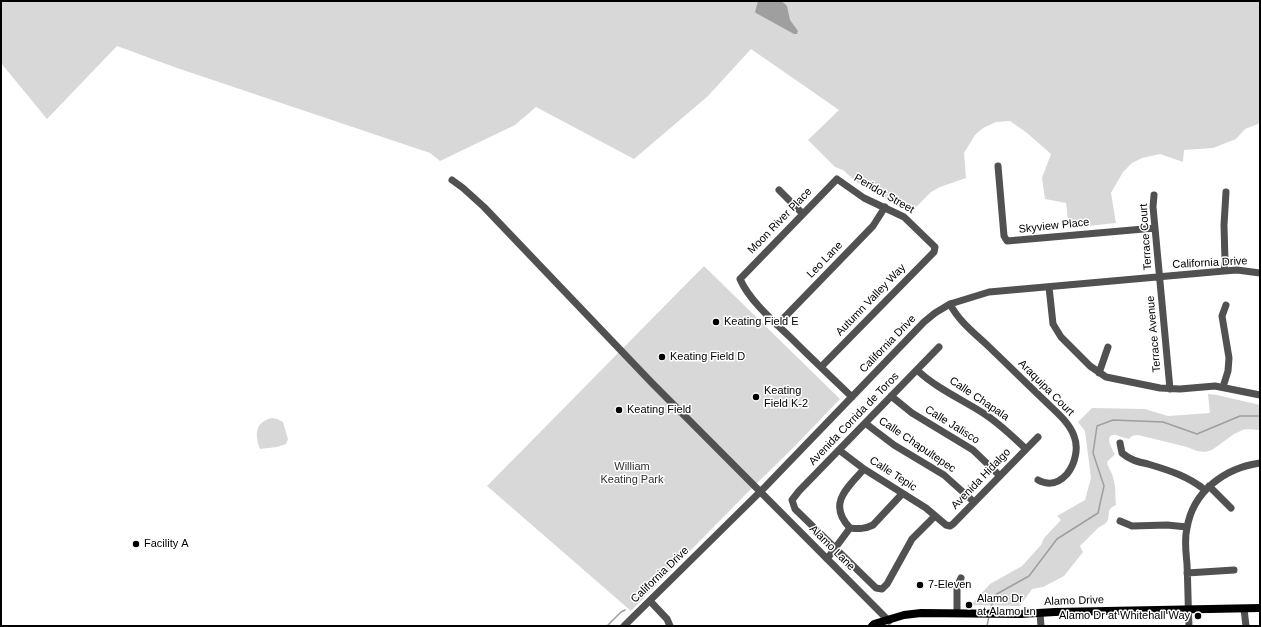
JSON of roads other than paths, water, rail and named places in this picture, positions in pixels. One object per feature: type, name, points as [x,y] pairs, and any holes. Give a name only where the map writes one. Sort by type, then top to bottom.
[{"type":"main road","name":"Alamo Drive","points":[[872,626],[874,624],[886,623],[904,615],[912,614],[1040,613],[1260,608]]},
{"type":"street","name":"Skyview Place","points":[[998,166],[1004,236],[1009,242],[1155,228]]},
{"type":"street","name":"Peridot Street","points":[[837,179],[864,198],[904,217],[936,247]]},
{"type":"street","name":"Moon River Place","points":[[777,325],[743,287],[740,279],[837,179]]},
{"type":"street","name":"Alamo Lane","points":[[452,180],[484,207],[652,382],[827,559],[886,623]]},
{"type":"street","points":[[779,190],[803,214]]},
{"type":"street","points":[[1224,271],[1226,192]]},
{"type":"street","name":"Terrace Court","points":[[1154,195],[1153,208],[1160,277]]},
{"type":"street","name":"Leo Lane","points":[[777,325],[874,226],[885,207]]},
{"type":"street","name":"Autumn Valley Way","points":[[821,368],[934,252],[936,247]]},
{"type":"street","name":"California Drive","points":[[624,626],[760,491],[924,322],[938,310],[950,304],[989,292],[1049,288],[1237,270],[1260,273]]},
{"type":"street","name":"Terrace Avenue","points":[[1160,277],[1170,389]]},
{"type":"street","points":[[1049,288],[1053,324],[1056,330],[1066,343],[1099,373],[1111,378],[1170,389],[1223,387],[1260,395]]},
{"type":"street","name":"Araquipa Court","points":[[950,304],[954,312],[970,329],[1062,418],[1075,438],[1075,458],[1072,467],[1066,474],[1054,483],[1044,483],[1038,480]]},
{"type":"street","points":[[1223,387],[1228,371],[1229,358],[1222,316],[1226,305]]},
{"type":"street","points":[[777,325],[852,397]]},
{"type":"street","name":"Avenida Corrida de Toros","points":[[836,548],[795,509],[792,500],[939,347]]},
{"type":"street","points":[[1099,373],[1108,347]]},
{"type":"street","name":"Calle Chapala","points":[[917,370],[949,393],[984,413],[1026,449]]},
{"type":"street","name":"Calle Jalisco","points":[[891,396],[912,413],[973,450],[1000,476]]},
{"type":"street","name":"Calle Chapultepec","points":[[865,423],[894,445],[944,475],[974,502]]},
{"type":"street","name":"Avenida Hidalgo","points":[[935,516],[946,525],[950,526],[953,524],[1038,437]]},
{"type":"street","points":[[1120,443],[1122,453],[1134,461],[1180,475],[1193,481],[1207,488],[1231,508]]},
{"type":"street","name":"Calle Tepic","points":[[839,450],[864,469],[926,508],[935,516]]},
{"type":"street","points":[[1189,626],[1186,535],[1194,506],[1207,488],[1219,478],[1242,467],[1260,463]]},
{"type":"street","points":[[864,469],[843,493],[840,499],[839,506],[842,518],[850,528],[861,529],[873,525],[902,494]]},
{"type":"street","points":[[836,548],[876,588],[882,589],[887,584],[912,539],[935,516]]},
{"type":"street","points":[[1120,521],[1132,526],[1167,525],[1187,527]]},
{"type":"street","points":[[827,559],[850,528]]},
{"type":"street","points":[[1187,573],[1234,570]]},
{"type":"street","points":[[957,613],[957,587],[961,578]]},
{"type":"street","points":[[650,601],[666,619],[670,626]]},
{"type":"street","points":[[1244,609],[1246,626]]},
{"type":"street","points":[[1040,613],[1041,626]]},
{"type":"waterway","points":[[990,611],[995,595],[1029,576],[1057,539],[1098,513],[1104,486],[1093,453],[1097,426],[1113,420],[1163,422],[1197,434],[1240,416],[1260,416]]},
{"type":"waterway","points":[[607,626],[625,610]]},
{"type":"waterway","points":[[987,626],[989,616]]},
{"type":"place","name":"Keating Field E","points":[[716,322]]},
{"type":"place","name":"Keating Field D","points":[[662,357]]},
{"type":"place","name":"Keating Field K-2","points":[[756,397]]},
{"type":"place","name":"Keating Field","points":[[619,410]]},
{"type":"place","name":"Facility A","points":[[136,544]]},
{"type":"place","name":"7-Eleven","points":[[920,585]]},
{"type":"place","name":"Alamo Dr at Alamo Ln","points":[[969,605]]},
{"type":"place","name":"Alamo Dr at Whitehall Way","points":[[1198,616]]},
{"type":"park label","name":"William Keating Park","points":[[632,473]]}]
